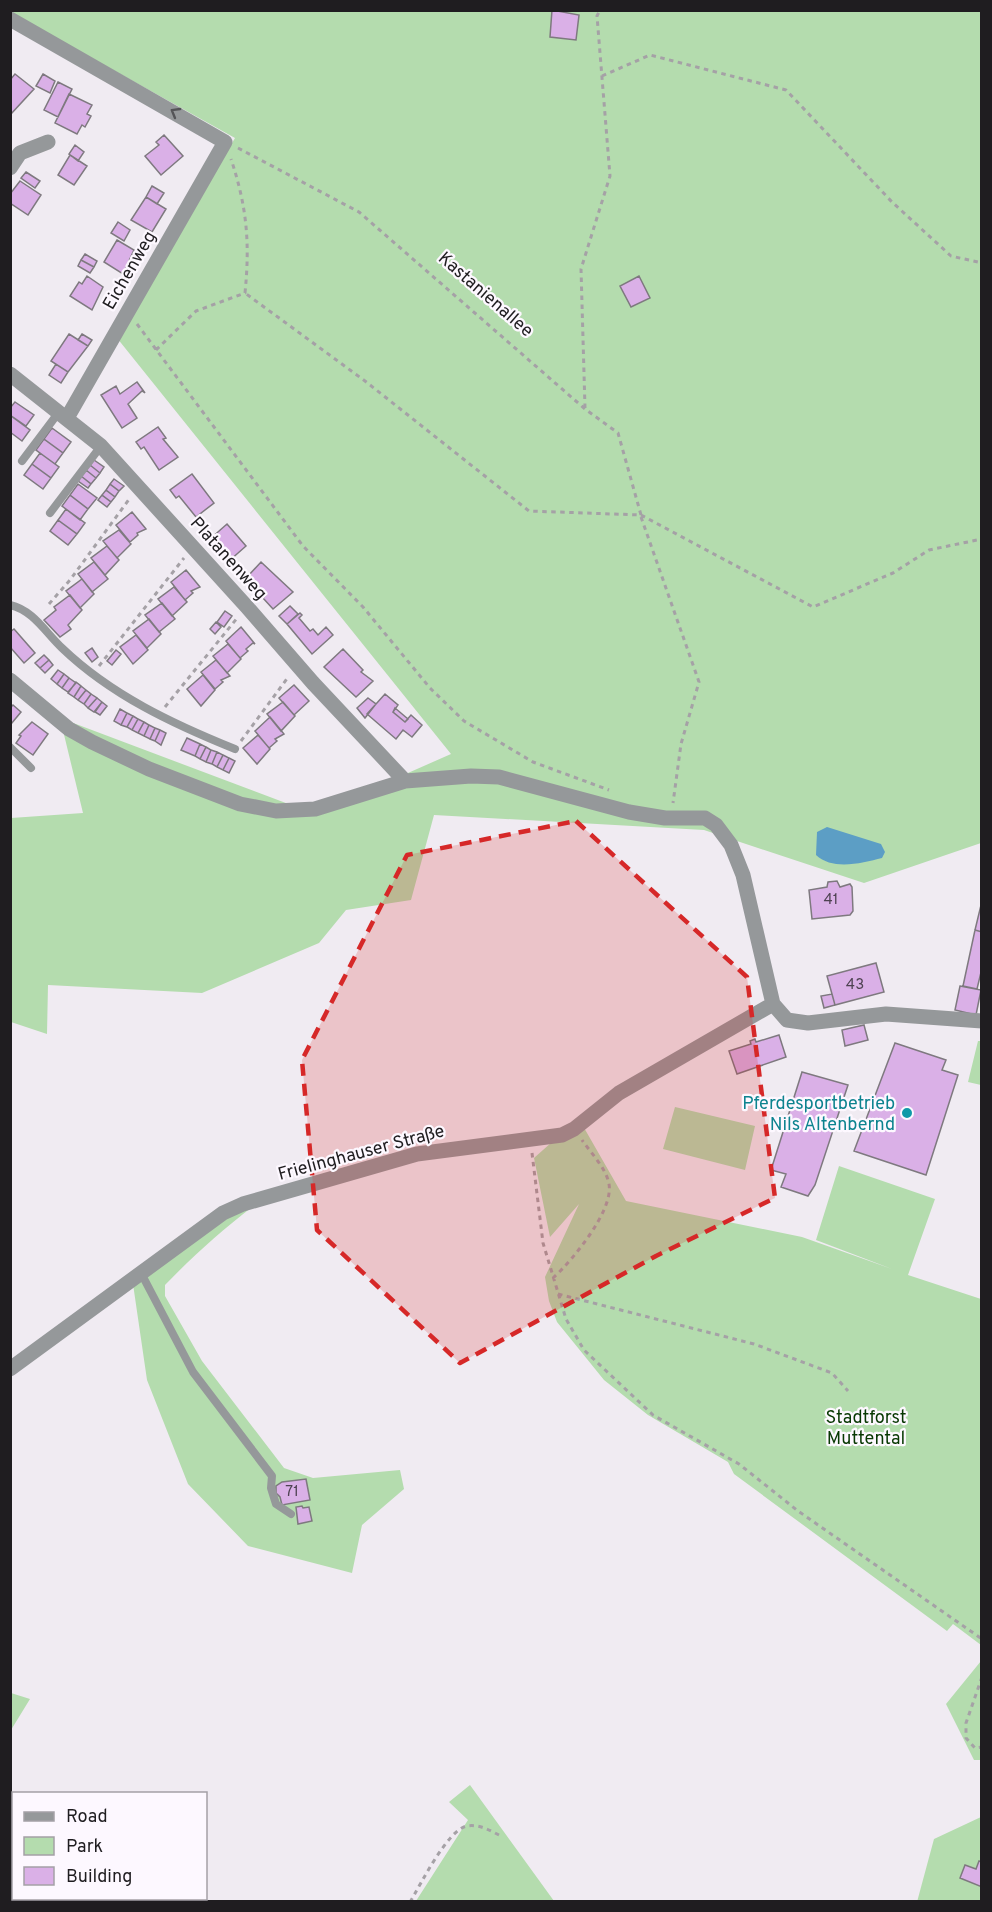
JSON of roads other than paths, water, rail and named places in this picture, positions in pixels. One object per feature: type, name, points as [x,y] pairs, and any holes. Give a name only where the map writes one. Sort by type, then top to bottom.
[{"type":"street","name":"Eichenweg","points":[[10,19],[225,142],[128,311],[63,415]]},
{"type":"street","points":[[10,168],[20,153],[48,142]]},
{"type":"street","name":"Platanenweg","points":[[10,374],[101,446],[297,665],[405,781]]},
{"type":"street","points":[[10,680],[69,729],[84,738],[149,769],[240,804],[276,811],[315,809],[405,781],[499,777],[629,812],[665,818],[705,818],[716,825],[731,845],[743,875],[773,1004],[787,1020],[808,1023],[886,1014],[981,1021]]},
{"type":"street","name":"Frielinghauser Straße","points":[[10,1369],[223,1213],[243,1204],[417,1154],[540,1138],[574,1129],[619,1093],[773,1004]]},
{"type":"lane","points":[[22,461],[63,415]]},
{"type":"lane","points":[[50,513],[101,446]]},
{"type":"lane","points":[[10,605],[23,608],[92,675],[123,696],[192,731],[235,749]]},
{"type":"lane","points":[[10,747],[31,768]]},
{"type":"lane","points":[[140,1272],[193,1372],[272,1476],[276,1504],[291,1514]]},
{"type":"water","points":[[827,827],[881,844],[885,852],[882,858],[857,863],[839,864],[823,860],[816,855],[817,832]]},
{"type":"place","name":"Pferdesportbetrieb Nils Altenbernd","points":[[907,1113]]},
{"type":"park label","name":"Stadtforst Muttental","points":[[866,1427]]}]
